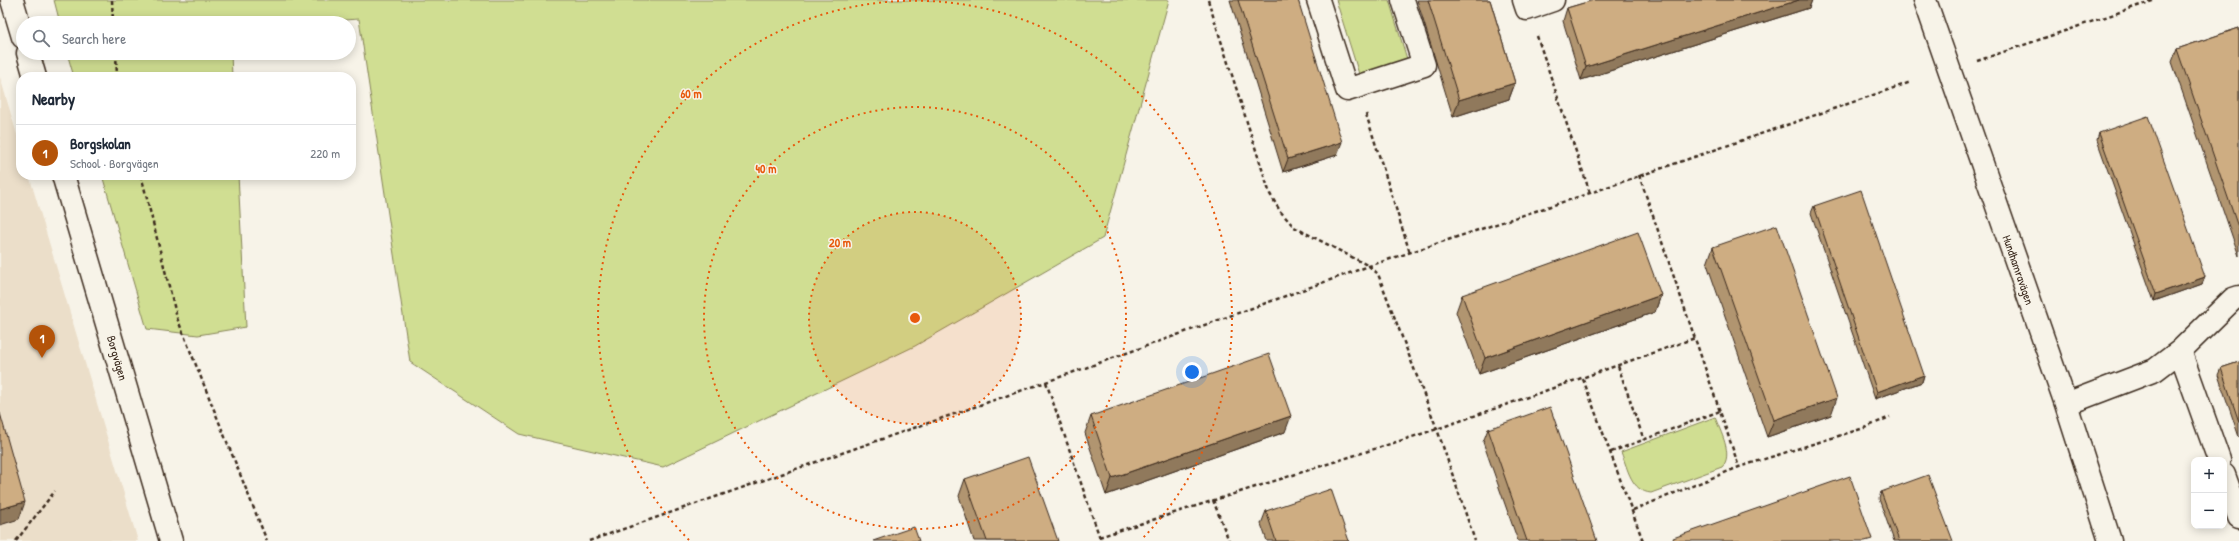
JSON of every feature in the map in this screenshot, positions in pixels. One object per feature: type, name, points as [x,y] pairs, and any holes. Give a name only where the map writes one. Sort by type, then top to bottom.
[{"type":"street","points":[[12,0],[17,16]]},
{"type":"street","points":[[1318,0],[1347,90],[1424,65],[1403,0]]},
{"type":"street","points":[[1526,4],[1553,0]]},
{"type":"street","name":"Hundhamravägen","points":[[1925,0],[2066,404],[2110,541]]},
{"type":"street","points":[[30,60],[34,72]]},
{"type":"street","name":"Borgvägen","points":[[64,180],[171,541]]},
{"type":"street","points":[[2066,404],[2155,370],[2180,351],[2233,299],[2239,297]]},
{"type":"street","points":[[2180,351],[2218,457]]},
{"type":"street","points":[[2227,483],[2239,517]]},
{"type":"path","points":[[112,0],[113,16]]},
{"type":"path","points":[[1208,0],[1270,194],[1280,212],[1294,226],[1369,266],[1378,274],[1437,429],[1475,541]]},
{"type":"path","points":[[1976,61],[2155,0]]},
{"type":"path","points":[[1526,4],[1590,193]]},
{"type":"path","points":[[116,60],[117,72]]},
{"type":"path","points":[[591,541],[1046,382],[1369,266],[1590,193],[1911,82]]},
{"type":"path","points":[[1357,86],[1410,253]]},
{"type":"path","points":[[1639,176],[1739,467]]},
{"type":"path","points":[[142,180],[176,318],[267,541]]},
{"type":"path","points":[[1099,537],[1437,429],[1583,379],[1695,338]]},
{"type":"path","points":[[1618,366],[1644,440]]},
{"type":"path","points":[[1583,379],[1633,510],[1643,541]]},
{"type":"path","points":[[1046,382],[1101,541]]},
{"type":"path","points":[[1611,452],[1720,411]]},
{"type":"path","points":[[1633,510],[1739,467],[1864,428],[1890,417]]},
{"type":"path","points":[[16,541],[55,491]]},
{"type":"path","points":[[1213,500],[1229,541]]},
{"type":"shaded area","points":[[0,77],[16,131],[16,180],[30,180],[138,541],[0,541]]},
{"type":"green space","points":[[54,0],[1169,0],[1103,238],[915,346],[663,467],[519,434],[410,362],[359,19],[356,19],[356,16],[58,16]]},
{"type":"green space","points":[[1336,0],[1389,0],[1407,59],[1359,74]]},
{"type":"green space","points":[[69,60],[231,60],[232,72],[73,72]]},
{"type":"green space","points":[[103,180],[238,180],[246,327],[198,335],[147,329]]},
{"type":"green space","points":[[1715,417],[1723,436],[1727,456],[1722,467],[1651,493],[1644,491],[1635,484],[1628,472],[1621,452]]},
{"type":"building","points":[[1238,0],[1298,0],[1342,142],[1288,159]]},
{"type":"building","points":[[1428,0],[1490,0],[1515,83],[1459,100]]},
{"type":"building","points":[[1594,0],[1799,0],[1586,67],[1567,8]]},
{"type":"building","points":[[2239,28],[2239,230],[2177,49]]},
{"type":"building","points":[[2148,116],[2205,277],[2156,294],[2099,133]]},
{"type":"building","points":[[1861,190],[1924,375],[1877,392],[1814,206]]},
{"type":"building","points":[[1777,225],[1837,398],[1774,420],[1713,247]]},
{"type":"building","points":[[1638,232],[1661,295],[1485,358],[1462,295]]},
{"type":"building","points":[[1269,354],[1291,416],[1112,478],[1091,416]]},
{"type":"building","points":[[2239,362],[2239,422],[2221,368]]},
{"type":"building","points":[[1550,407],[1597,541],[1527,541],[1488,429]]},
{"type":"building","points":[[0,413],[25,502],[0,509]]},
{"type":"building","points":[[1028,457],[1058,541],[987,541],[965,479]]},
{"type":"building","points":[[1928,475],[1953,541],[1899,541],[1881,492]]},
{"type":"building","points":[[1850,476],[1872,539],[1865,541],[1674,541],[1673,538]]},
{"type":"building","points":[[1331,489],[1349,541],[1276,541],[1266,511]]},
{"type":"building","points":[[914,527],[919,541],[873,541]]},
{"type":"place","name":"Borgskolan","points":[[42,358]]}]
